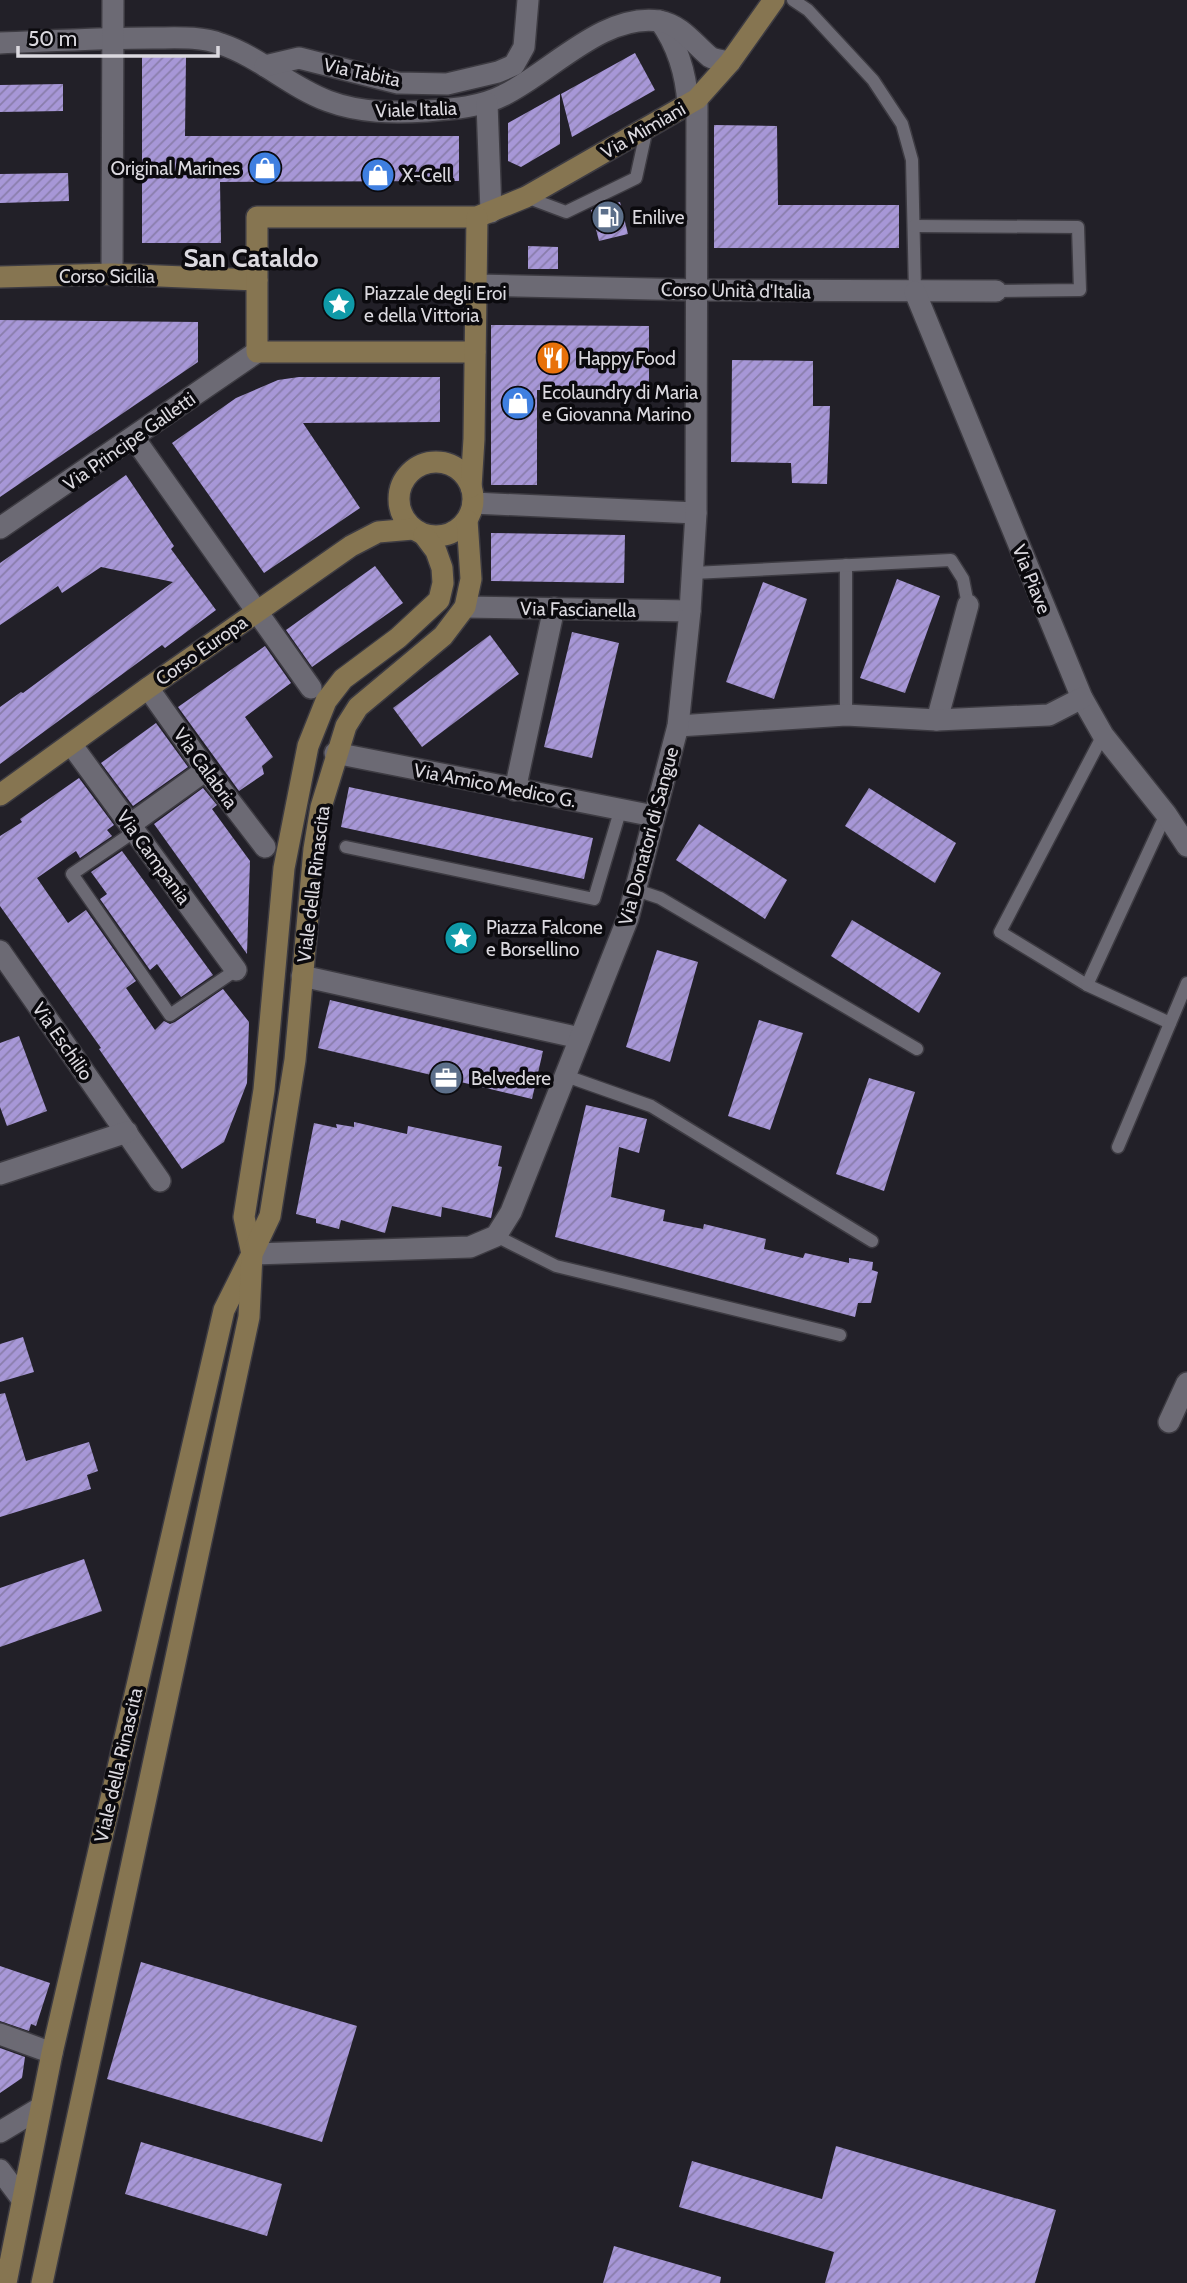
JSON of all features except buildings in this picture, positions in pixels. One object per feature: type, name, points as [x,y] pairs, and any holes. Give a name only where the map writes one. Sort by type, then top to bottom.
[{"type":"street","points":[[112,274],[113,0]]},
{"type":"street","name":"Via Tabita","points":[[265,65],[299,58],[398,83],[447,84],[498,72],[514,65],[524,47],[528,0]]},
{"type":"street","name":"Via Mimiani","points":[[484,215],[526,197],[692,102],[730,62],[774,0]]},
{"type":"street","points":[[660,21],[688,35],[712,58],[730,62]]},
{"type":"street","name":"Viale Italia","points":[[0,43],[194,38],[220,43],[265,65],[326,101],[357,110],[429,111],[487,103],[507,94],[597,36],[621,25],[660,21]]},
{"type":"street","name":"Via Donatori di Sangue","points":[[496,1236],[511,1212],[628,918],[678,726],[690,611],[696,513],[696,290],[692,102],[674,41],[660,21]]},
{"type":"street","points":[[442,463],[455,456],[474,439],[476,285],[484,215],[487,103]]},
{"type":"street","points":[[475,352],[257,352],[257,217],[484,215]]},
{"type":"street","name":"Corso Sicilia","points":[[0,277],[112,274],[257,280]]},
{"type":"street","name":"Corso Unità d'Italia","points":[[476,285],[696,290],[996,291]]},
{"type":"street","name":"Via Piave","points":[[915,292],[1082,698],[1104,735],[1166,814],[1187,846]]},
{"type":"street","name":"Via Principe Galletti","points":[[0,528],[257,352]]},
{"type":"street","points":[[134,438],[311,688]]},
{"type":"street","name":"Viale della Rinascita","points":[[6,2283],[52,2053],[224,1310],[270,1216],[295,1060],[321,807],[335,753],[346,726],[358,707],[443,636],[465,607],[471,579],[474,439]]},
{"type":"street","points":[[430,462],[442,463],[455,467],[465,475],[471,503],[459,529],[436,537],[419,532],[405,520],[399,496],[402,484],[419,466],[430,462]]},
{"type":"street","points":[[471,503],[696,513]]},
{"type":"street","name":"Corso Europa","points":[[0,795],[351,546],[378,532],[419,532]]},
{"type":"street","name":"Viale della Rinascita","points":[[42,2283],[249,1317],[252,1254],[244,1217],[264,1090],[284,868],[308,746],[326,701],[343,679],[398,638],[439,600],[443,583],[442,568],[436,551],[419,532]]},
{"type":"street","points":[[937,720],[968,605]]},
{"type":"street","name":"Via Fascianella","points":[[465,607],[690,611]]},
{"type":"street","points":[[515,790],[554,608]]},
{"type":"street","name":"Via Calabria","points":[[148,688],[265,847]]},
{"type":"street","points":[[678,726],[846,715],[937,720],[1049,715],[1082,698]]},
{"type":"street","name":"Via Campania","points":[[71,744],[236,970]]},
{"type":"street","name":"Via Amico Medico G.","points":[[335,753],[654,816]]},
{"type":"street","points":[[133,827],[206,770]]},
{"type":"street","name":"Via Eschilio","points":[[0,951],[160,1181]]},
{"type":"street","points":[[302,976],[580,1038]]},
{"type":"street","points":[[0,1174],[127,1132]]},
{"type":"street","points":[[252,1254],[470,1247],[496,1236]]},
{"type":"street","points":[[1169,1422],[1187,1383]]},
{"type":"street","points":[[0,2034],[52,2053]]},
{"type":"street","points":[[0,2132],[40,2108]]},
{"type":"street","points":[[0,2170],[21,2199]]},
{"type":"lane","points":[[793,0],[808,10],[873,80],[902,124],[912,160],[915,292]]},
{"type":"lane","points":[[526,197],[566,212],[636,178],[647,128]]},
{"type":"lane","points":[[914,226],[1078,227],[1080,290],[996,291]]},
{"type":"lane","points":[[693,573],[951,560],[963,579],[968,605]]},
{"type":"lane","points":[[846,565],[846,715]]},
{"type":"lane","points":[[1104,735],[1000,932],[1087,985],[1170,1023]]},
{"type":"lane","points":[[346,847],[594,899],[621,808]]},
{"type":"lane","points":[[1087,985],[1166,814]]},
{"type":"lane","points":[[133,827],[72,874],[170,1015],[236,970]]},
{"type":"lane","points":[[636,890],[660,898],[917,1049]]},
{"type":"lane","points":[[1118,1147],[1187,983]]},
{"type":"lane","points":[[566,1076],[651,1106],[872,1241]]},
{"type":"lane","points":[[496,1236],[556,1266],[840,1335]]},
{"type":"place","name":"Original Marines","points":[[265,168]]},
{"type":"place","name":"X-Cell","points":[[378,175]]},
{"type":"place","name":"Enilive","points":[[608,217]]},
{"type":"place","name":"Piazzale degli Eroi e della Vittoria","points":[[339,304]]},
{"type":"place","name":"Happy Food","points":[[553,358]]},
{"type":"place","name":"Ecolaundry di Maria e Giovanna Marino","points":[[518,403]]},
{"type":"place","name":"Piazza Falcone e Borsellino","points":[[461,938]]},
{"type":"place","name":"Belvedere","points":[[446,1078]]},
{"type":"district","name":"San Cataldo","points":[[251,258]]}]
